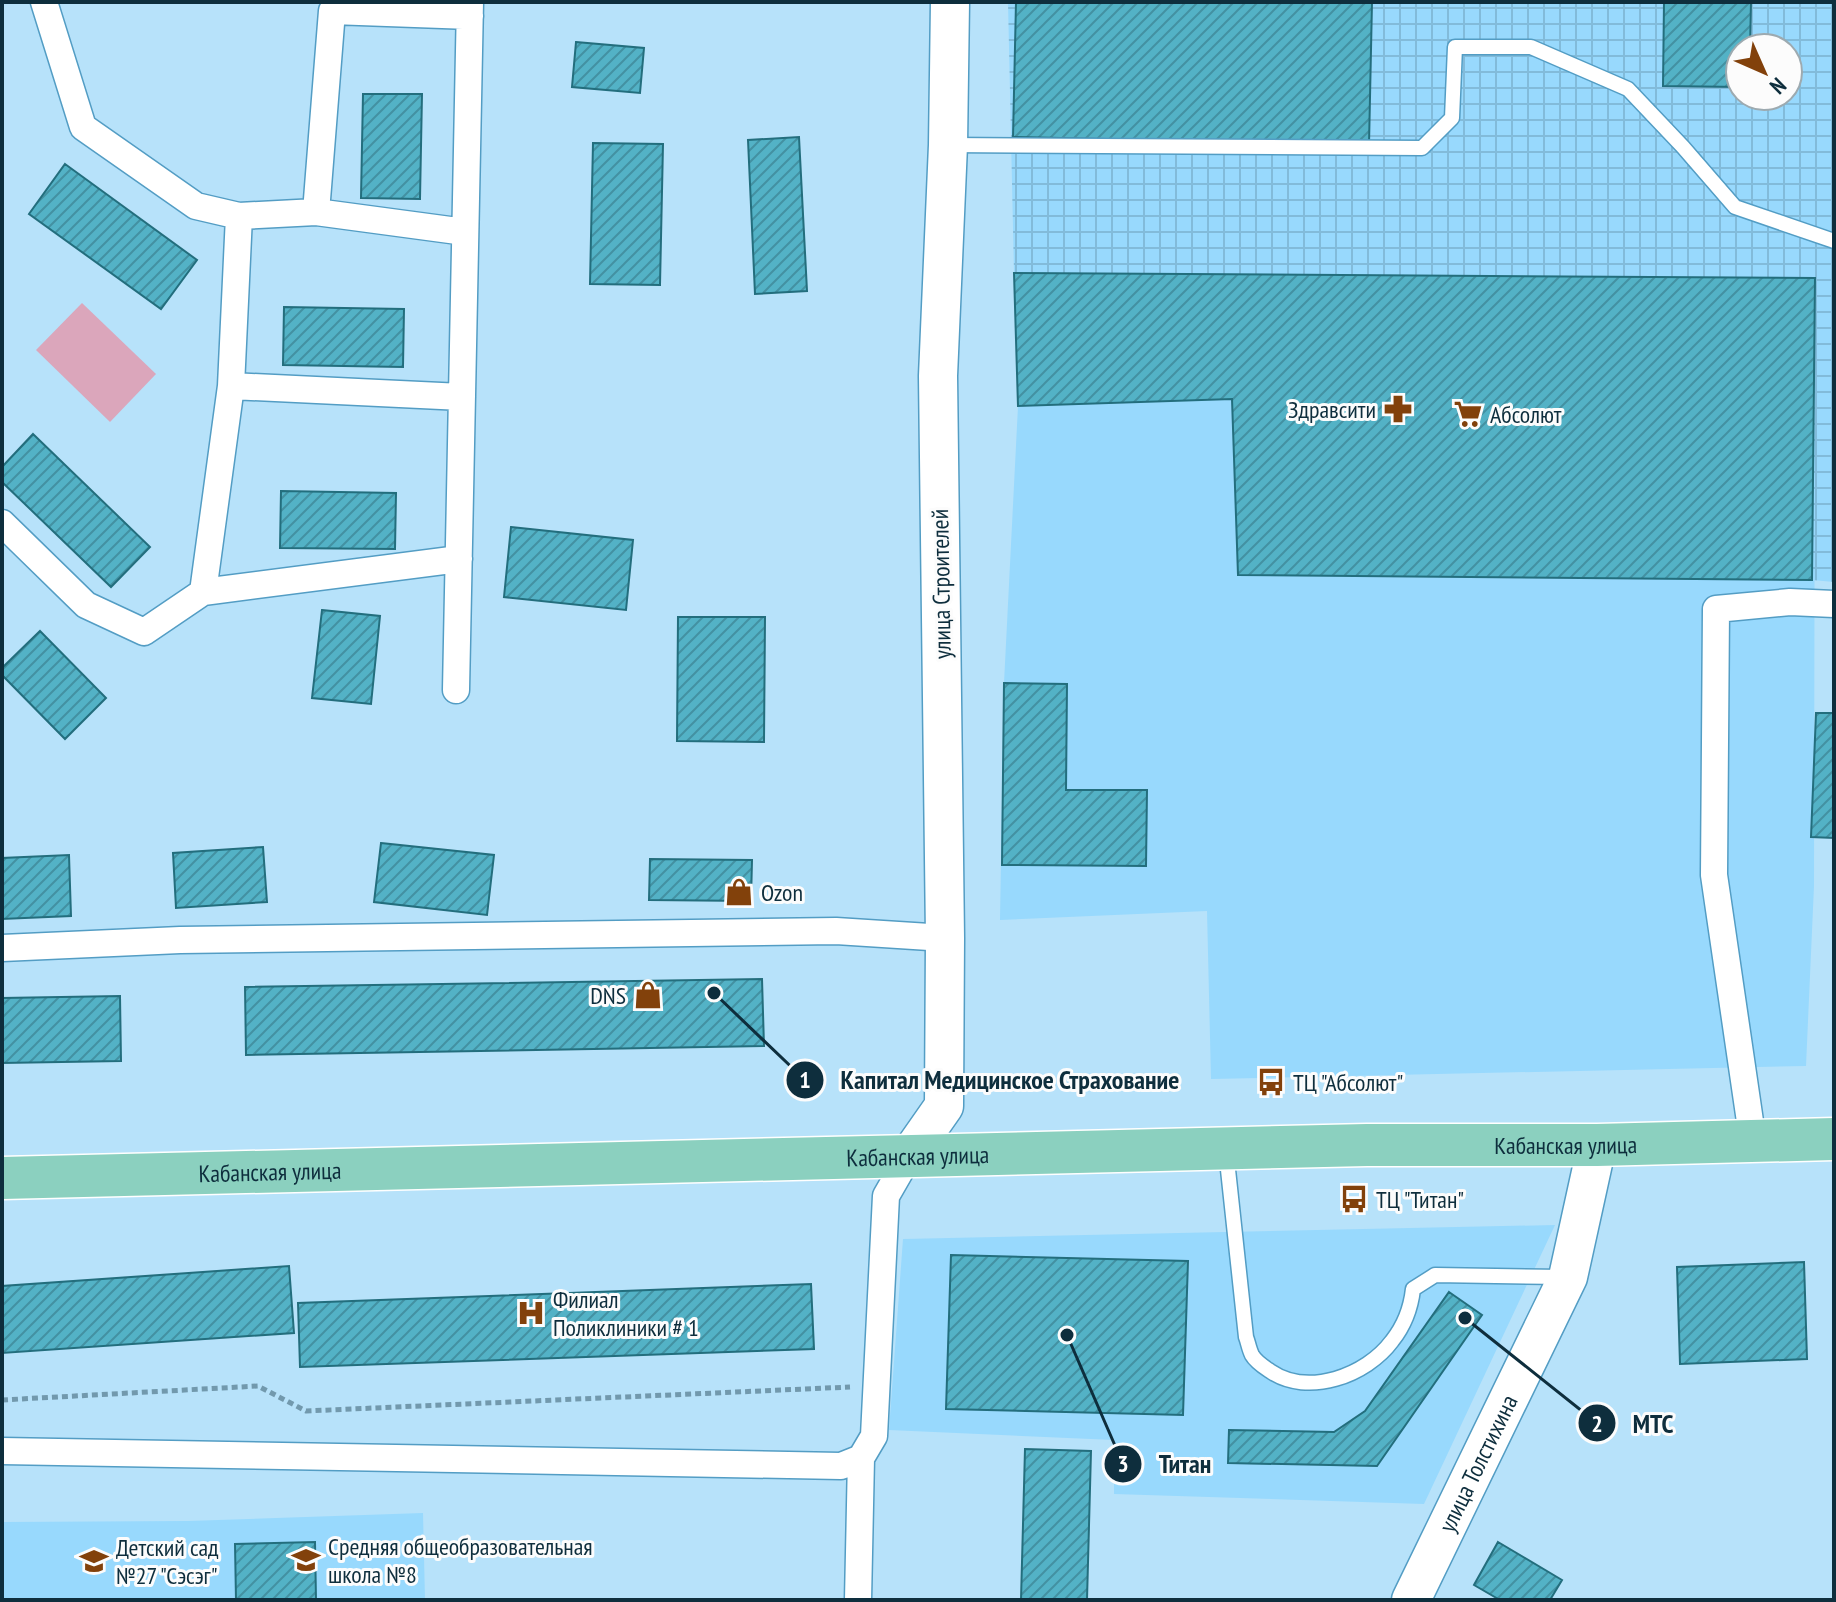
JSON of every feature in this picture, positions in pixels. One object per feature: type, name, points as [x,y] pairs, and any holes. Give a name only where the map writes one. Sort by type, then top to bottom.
[{"type":"main road","name":"Кабанская улица","points":[[2,1178],[1450,1144],[1597,1145],[1834,1139]]},
{"type":"street","points":[[44,2],[83,127],[196,206],[239,216],[316,212],[465,232]]},
{"type":"street","name":"улица Строителей","points":[[909,1156],[944,1106],[938,376],[948,145],[950,2]]},
{"type":"street","points":[[316,212],[332,7],[470,9],[456,690]]},
{"type":"street","points":[[203,592],[231,386],[239,216]]},
{"type":"street","points":[[231,386],[462,397]]},
{"type":"street","points":[[2,523],[86,605],[144,632],[203,592],[459,559]]},
{"type":"street","points":[[1753,1142],[1714,875],[1716,609],[1790,602],[1834,604]]},
{"type":"street","points":[[2,948],[180,940],[836,931],[945,938]]},
{"type":"street","name":"улица Толстихина","points":[[1411,1600],[1568,1277],[1597,1145]]},
{"type":"street","points":[[858,1600],[861,1458],[874,1436],[886,1196],[909,1156]]},
{"type":"street","points":[[2,1451],[841,1466],[861,1458]]},
{"type":"lane","points":[[948,145],[1422,148],[1452,118],[1455,47],[1531,47],[1628,89],[1735,207],[1834,241]]},
{"type":"lane","points":[[1225,1149],[1246,1337],[1253,1356],[1277,1376],[1298,1383],[1315,1384],[1358,1368],[1376,1357],[1392,1341],[1401,1325],[1411,1306],[1413,1289],[1435,1275],[1568,1277]]},
{"type":"path","points":[[2,1400],[258,1386],[306,1411],[877,1385]]},
{"type":"shaded area","points":[[1008,2],[1834,2],[1834,582],[1812,580],[1815,279],[1014,273]]},
{"type":"shaded area","points":[[1014,273],[1815,278],[1814,886],[1806,1066],[1211,1079],[1207,911],[1000,920],[1004,683],[1018,406]]},
{"type":"shaded area","points":[[82,303],[156,374],[110,422],[36,350]]},
{"type":"shaded area","points":[[1555,1225],[1424,1504],[1114,1494],[1114,1440],[889,1430],[903,1239]]},
{"type":"shaded area","points":[[423,1513],[425,1600],[2,1600],[2,1522],[188,1521]]},
{"type":"building","points":[[1016,2],[1372,2],[1369,145],[1013,137]]},
{"type":"building","points":[[1664,2],[1751,2],[1750,32],[1724,32],[1724,87],[1663,86]]},
{"type":"building","points":[[576,42],[644,48],[640,93],[572,87]]},
{"type":"building","points":[[363,94],[422,94],[420,199],[361,198]]},
{"type":"building","points":[[799,137],[807,291],[755,294],[748,140]]},
{"type":"building","points":[[593,143],[663,144],[660,285],[590,284]]},
{"type":"building","points":[[65,164],[197,260],[161,309],[29,214]]},
{"type":"building","points":[[1014,273],[1815,278],[1812,580],[1238,575],[1232,399],[1018,406]]},
{"type":"building","points":[[284,307],[404,309],[403,367],[283,365]]},
{"type":"building","points":[[33,434],[150,547],[111,587],[2,482],[2,467]]},
{"type":"building","points":[[281,491],[396,493],[395,549],[280,548]]},
{"type":"building","points":[[511,527],[633,540],[626,610],[504,597]]},
{"type":"building","points":[[322,610],[380,616],[371,704],[312,698]]},
{"type":"building","points":[[678,617],[765,617],[764,742],[677,741]]},
{"type":"building","points":[[40,631],[106,698],[65,739],[2,675],[2,668]]},
{"type":"building","points":[[1004,683],[1067,684],[1066,790],[1147,790],[1146,866],[1002,865]]},
{"type":"building","points":[[1816,713],[1834,713],[1834,838],[1811,837]]},
{"type":"building","points":[[381,843],[494,855],[487,915],[374,902]]},
{"type":"building","points":[[263,847],[267,902],[176,908],[173,853]]},
{"type":"building","points":[[69,855],[71,916],[2,919],[2,858]]},
{"type":"building","points":[[650,859],[752,860],[751,901],[649,900]]},
{"type":"building","points":[[762,979],[764,1046],[246,1055],[245,987]]},
{"type":"building","points":[[120,996],[121,1061],[2,1063],[2,998]]},
{"type":"building","points":[[951,1255],[1188,1261],[1183,1415],[946,1409]]},
{"type":"building","points":[[1804,1262],[1807,1359],[1680,1364],[1677,1267]]},
{"type":"building","points":[[289,1266],[294,1333],[2,1353],[2,1286]]},
{"type":"building","points":[[811,1284],[814,1349],[300,1367],[298,1303]]},
{"type":"building","points":[[1449,1292],[1482,1315],[1377,1466],[1228,1463],[1229,1430],[1334,1432],[1365,1411]]},
{"type":"building","points":[[1025,1449],[1091,1451],[1087,1600],[1021,1600]]},
{"type":"building","points":[[315,1542],[316,1600],[236,1600],[235,1544]]},
{"type":"building","points":[[1498,1542],[1562,1580],[1550,1600],[1500,1600],[1474,1585]]},
{"type":"place","name":"Здравсити","points":[[1398,409]]},
{"type":"place","name":"Абсолют","points":[[1468,414]]},
{"type":"place","name":"Ozon","points":[[739,892]]},
{"type":"place","name":"Капитал Медицинское Страхование","points":[[714,993]]},
{"type":"place","name":"DNS","points":[[648,995]]},
{"type":"place","name":"ТЦ \"Абсолют\"","points":[[1271,1082]]},
{"type":"place","name":"ТЦ \"Титан\"","points":[[1354,1199]]},
{"type":"place","name":"Филиал Поликлиники # 1","points":[[531,1313]]},
{"type":"place","name":"МТС","points":[[1465,1318]]},
{"type":"place","name":"Титан","points":[[1067,1335]]},
{"type":"place","name":"Средняя общеобразовательная школа №8","points":[[306,1560]]},
{"type":"place","name":"Детский сад №27 \"Сэсэг\"","points":[[94,1561]]}]
